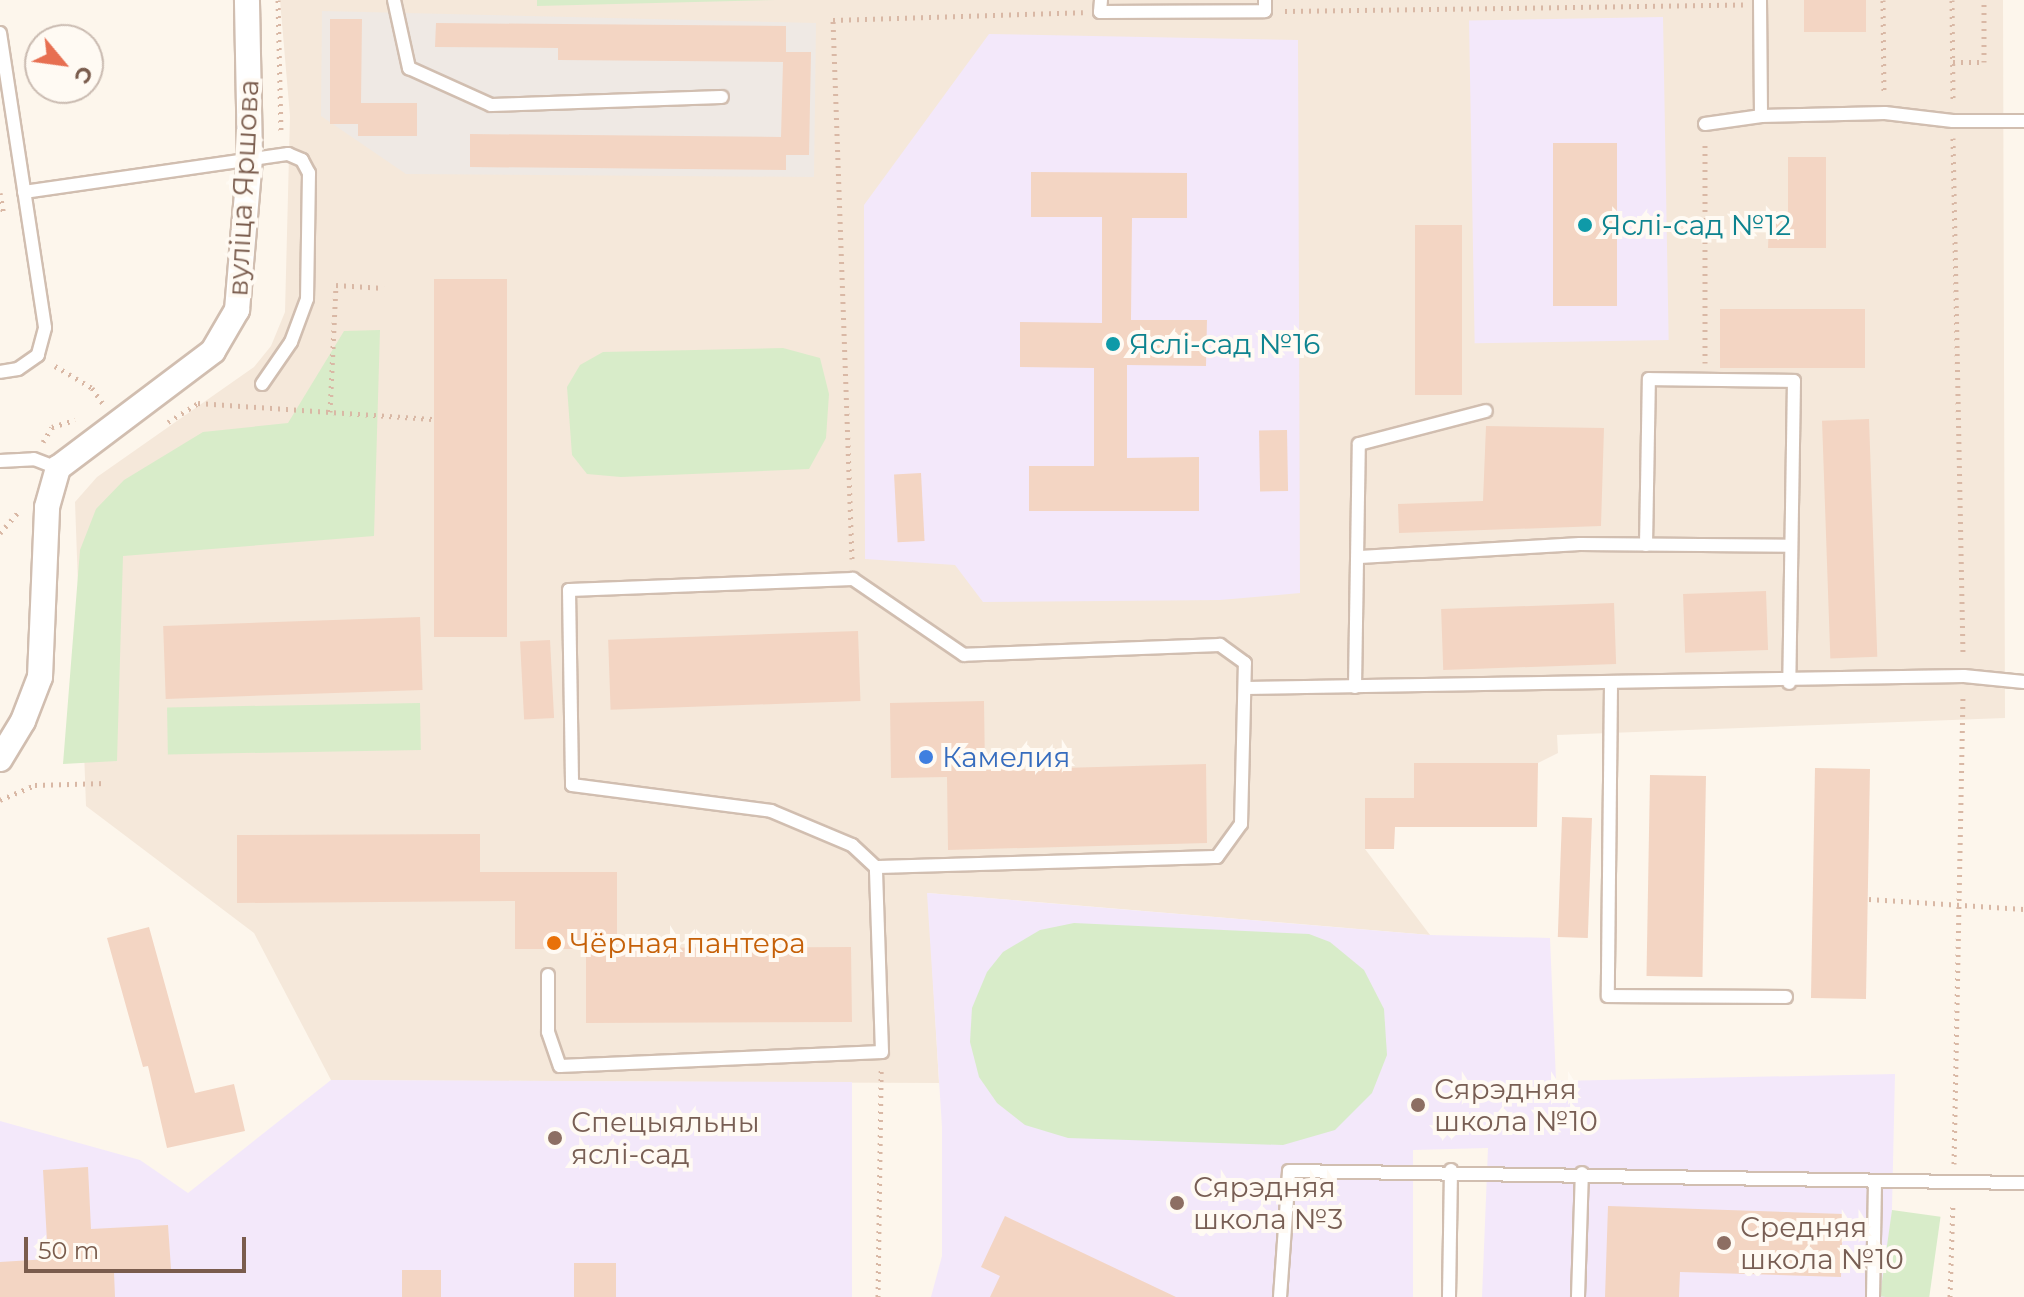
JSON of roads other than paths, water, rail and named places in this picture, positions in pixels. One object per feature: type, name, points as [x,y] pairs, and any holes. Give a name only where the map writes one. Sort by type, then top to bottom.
[{"type":"street","name":"вуліца Яршова","points":[[58,468],[213,351],[228,334],[244,276],[250,159],[247,0]]},
{"type":"street","points":[[0,759],[23,721],[40,677],[47,507],[58,468]]},
{"type":"lane","points":[[394,0],[409,68],[491,105],[722,97]]},
{"type":"lane","points":[[1760,3],[1761,116]]},
{"type":"lane","points":[[1101,6],[1265,6]]},
{"type":"lane","points":[[0,33],[45,328],[38,355],[18,369],[0,372]]},
{"type":"lane","points":[[1705,124],[1761,116],[1885,113],[1953,121],[2024,121]]},
{"type":"lane","points":[[24,192],[288,154],[302,160],[309,173],[307,299],[291,342],[262,384]]},
{"type":"lane","points":[[1646,545],[1649,379],[1794,381],[1789,683]]},
{"type":"lane","points":[[1355,687],[1360,557],[1359,444],[1486,411]]},
{"type":"lane","points":[[0,461],[34,459],[58,468]]},
{"type":"lane","points":[[1360,557],[1646,545],[1791,546]]},
{"type":"lane","points":[[853,579],[964,655],[1220,645],[1245,663],[1246,688],[1241,824],[1217,857],[876,867],[852,845],[771,811],[572,785],[569,590],[853,579]]},
{"type":"lane","points":[[1246,688],[1789,683],[1964,676],[2024,682]]},
{"type":"lane","points":[[1611,685],[1608,996],[1786,997]]},
{"type":"lane","points":[[548,975],[548,1032],[560,1066],[882,1052],[876,867]]},
{"type":"lane","points":[[1449,1297],[1451,1170]]},
{"type":"lane","points":[[1280,1297],[1289,1171],[1451,1170],[2024,1183]]},
{"type":"lane","points":[[1578,1297],[1582,1173]]},
{"type":"lane","points":[[1873,1297],[1875,1181]]},
{"type":"place","name":"Яслі-сад №12","points":[[1585,225]]},
{"type":"place","name":"Яслі-сад №16","points":[[1113,344]]},
{"type":"place","name":"Камелия","points":[[926,757]]},
{"type":"place","name":"Чёрная пантера","points":[[554,943]]},
{"type":"place","name":"Сярэдняя школа №10","points":[[1418,1105]]},
{"type":"place","name":"Спецыяльны яслі-сад","points":[[555,1138]]},
{"type":"place","name":"Сярэдняя школа №3","points":[[1177,1203]]},
{"type":"place","name":"Средняя школа №10","points":[[1724,1243]]}]
